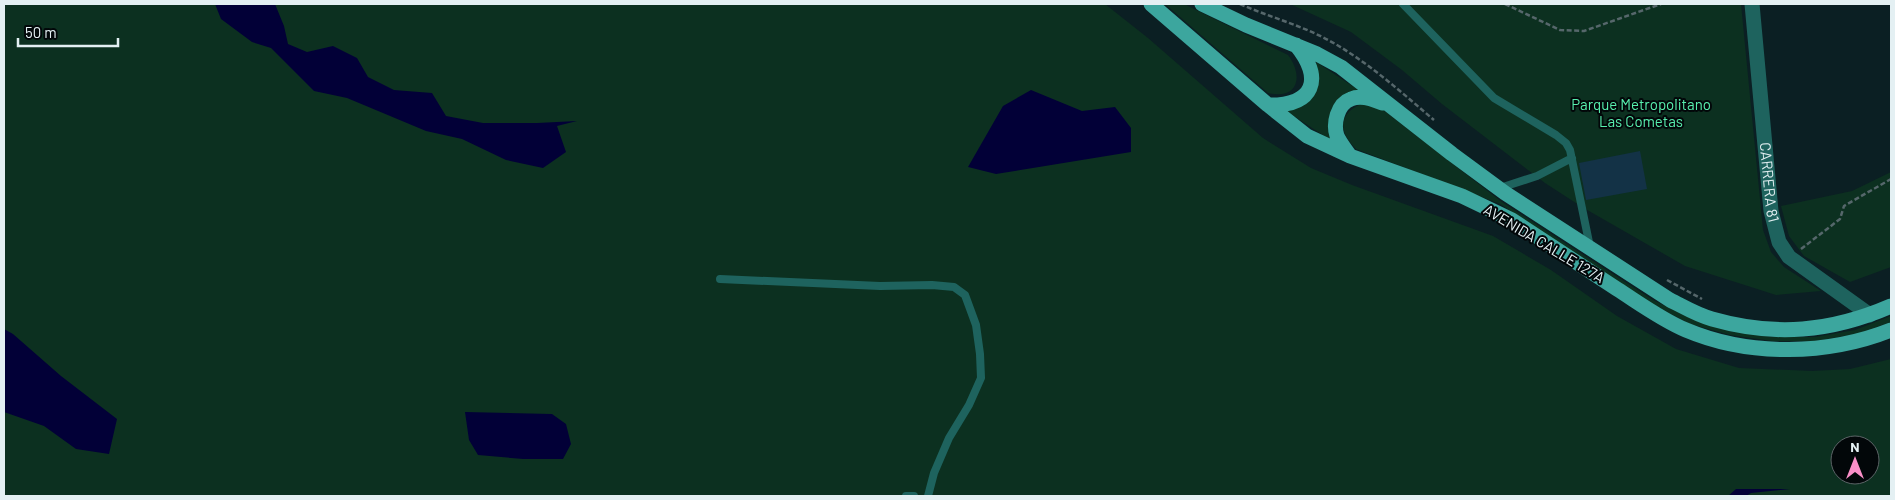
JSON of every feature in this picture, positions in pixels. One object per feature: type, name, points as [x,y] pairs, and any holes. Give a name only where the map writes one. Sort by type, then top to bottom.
[{"type":"main road","name":"AVENIDA CALLE 127A","points":[[1150,4],[1307,136],[1350,156],[1428,183],[1512,220],[1652,311],[1685,330],[1709,338],[1758,347],[1784,349],[1810,349],[1862,340],[1891,330]]},
{"type":"main road","name":"AVENIDA CALLE 127A","points":[[1202,4],[1246,25],[1317,54],[1341,67],[1500,188],[1670,300],[1711,319],[1758,328],[1785,330],[1845,323],[1891,306]]},
{"type":"main road","points":[[1268,105],[1290,104],[1299,100],[1308,91],[1312,75],[1310,66],[1296,45]]},
{"type":"main road","points":[[1350,156],[1340,142],[1336,128],[1336,116],[1343,104],[1351,98],[1363,97],[1392,107]]},
{"type":"street","name":"CARRERA 81","points":[[1752,4],[1771,211],[1779,242],[1790,257],[1870,315]]},
{"type":"lane","points":[[1403,4],[1494,98],[1566,143],[1572,158],[1590,248]]},
{"type":"lane","points":[[1500,188],[1536,176],[1572,158]]},
{"type":"lane","points":[[720,279],[880,286],[932,284],[954,287],[965,295],[976,325],[981,378],[969,406],[949,438],[934,473],[928,496]]},
{"type":"lane","points":[[906,496],[914,496]]},
{"type":"path","points":[[1240,4],[1309,31],[1344,50],[1378,72],[1435,122]]},
{"type":"path","points":[[1504,4],[1560,30],[1584,31],[1661,4]]},
{"type":"path","points":[[1790,257],[1840,219],[1844,206],[1891,179]]},
{"type":"path","points":[[1662,277],[1707,302]]},
{"type":"green space","points":[[4,4],[1105,4],[1148,38],[1263,138],[1311,168],[1352,185],[1493,236],[1551,270],[1617,316],[1676,349],[1739,368],[1812,371],[1850,369],[1891,359],[1891,496],[4,496]]},
{"type":"green space","points":[[1165,4],[1184,4],[1288,55],[1293,63],[1297,78],[1292,90],[1278,94],[1268,93]]},
{"type":"green space","name":"Parque Metropolitano Las Cometas","points":[[1290,4],[1741,4],[1763,230],[1771,252],[1784,267],[1821,291],[1776,295],[1685,266],[1582,207],[1545,183],[1351,32]]},
{"type":"green space","points":[[1316,62],[1360,91],[1352,93],[1332,141],[1286,111],[1317,71]]},
{"type":"green space","points":[[1361,104],[1382,109],[1502,202],[1653,300],[1692,319],[1731,331],[1773,337],[1815,337],[1855,330],[1891,316],[1891,322],[1857,334],[1815,341],[1772,341],[1730,335],[1690,324],[1652,304],[1500,204],[1356,149],[1346,136],[1343,124],[1348,113]]},
{"type":"green space","points":[[1891,172],[1891,267],[1850,282],[1804,256],[1789,236],[1781,206],[1852,191]]},
{"type":"shaded area","points":[[215,4],[275,4],[284,26],[288,44],[307,52],[333,46],[357,58],[368,77],[394,90],[432,93],[446,116],[483,123],[577,121],[557,126],[566,152],[543,168],[506,160],[462,139],[426,131],[347,98],[314,91],[271,48],[252,42],[221,19]]},
{"type":"shaded area","points":[[1031,90],[1082,111],[1115,107],[1131,128],[1131,152],[996,174],[968,167],[1003,106]]},
{"type":"shaded area","points":[[4,329],[13,334],[61,376],[117,419],[109,454],[76,449],[44,426],[4,412]]},
{"type":"shaded area","points":[[465,412],[552,414],[566,424],[571,444],[563,459],[523,459],[478,455],[469,440]]},
{"type":"shaded area","points":[[1736,489],[1790,489],[1751,493],[1746,496],[1728,496]]},
{"type":"building","points":[[1640,151],[1647,189],[1586,200],[1579,163]]}]
